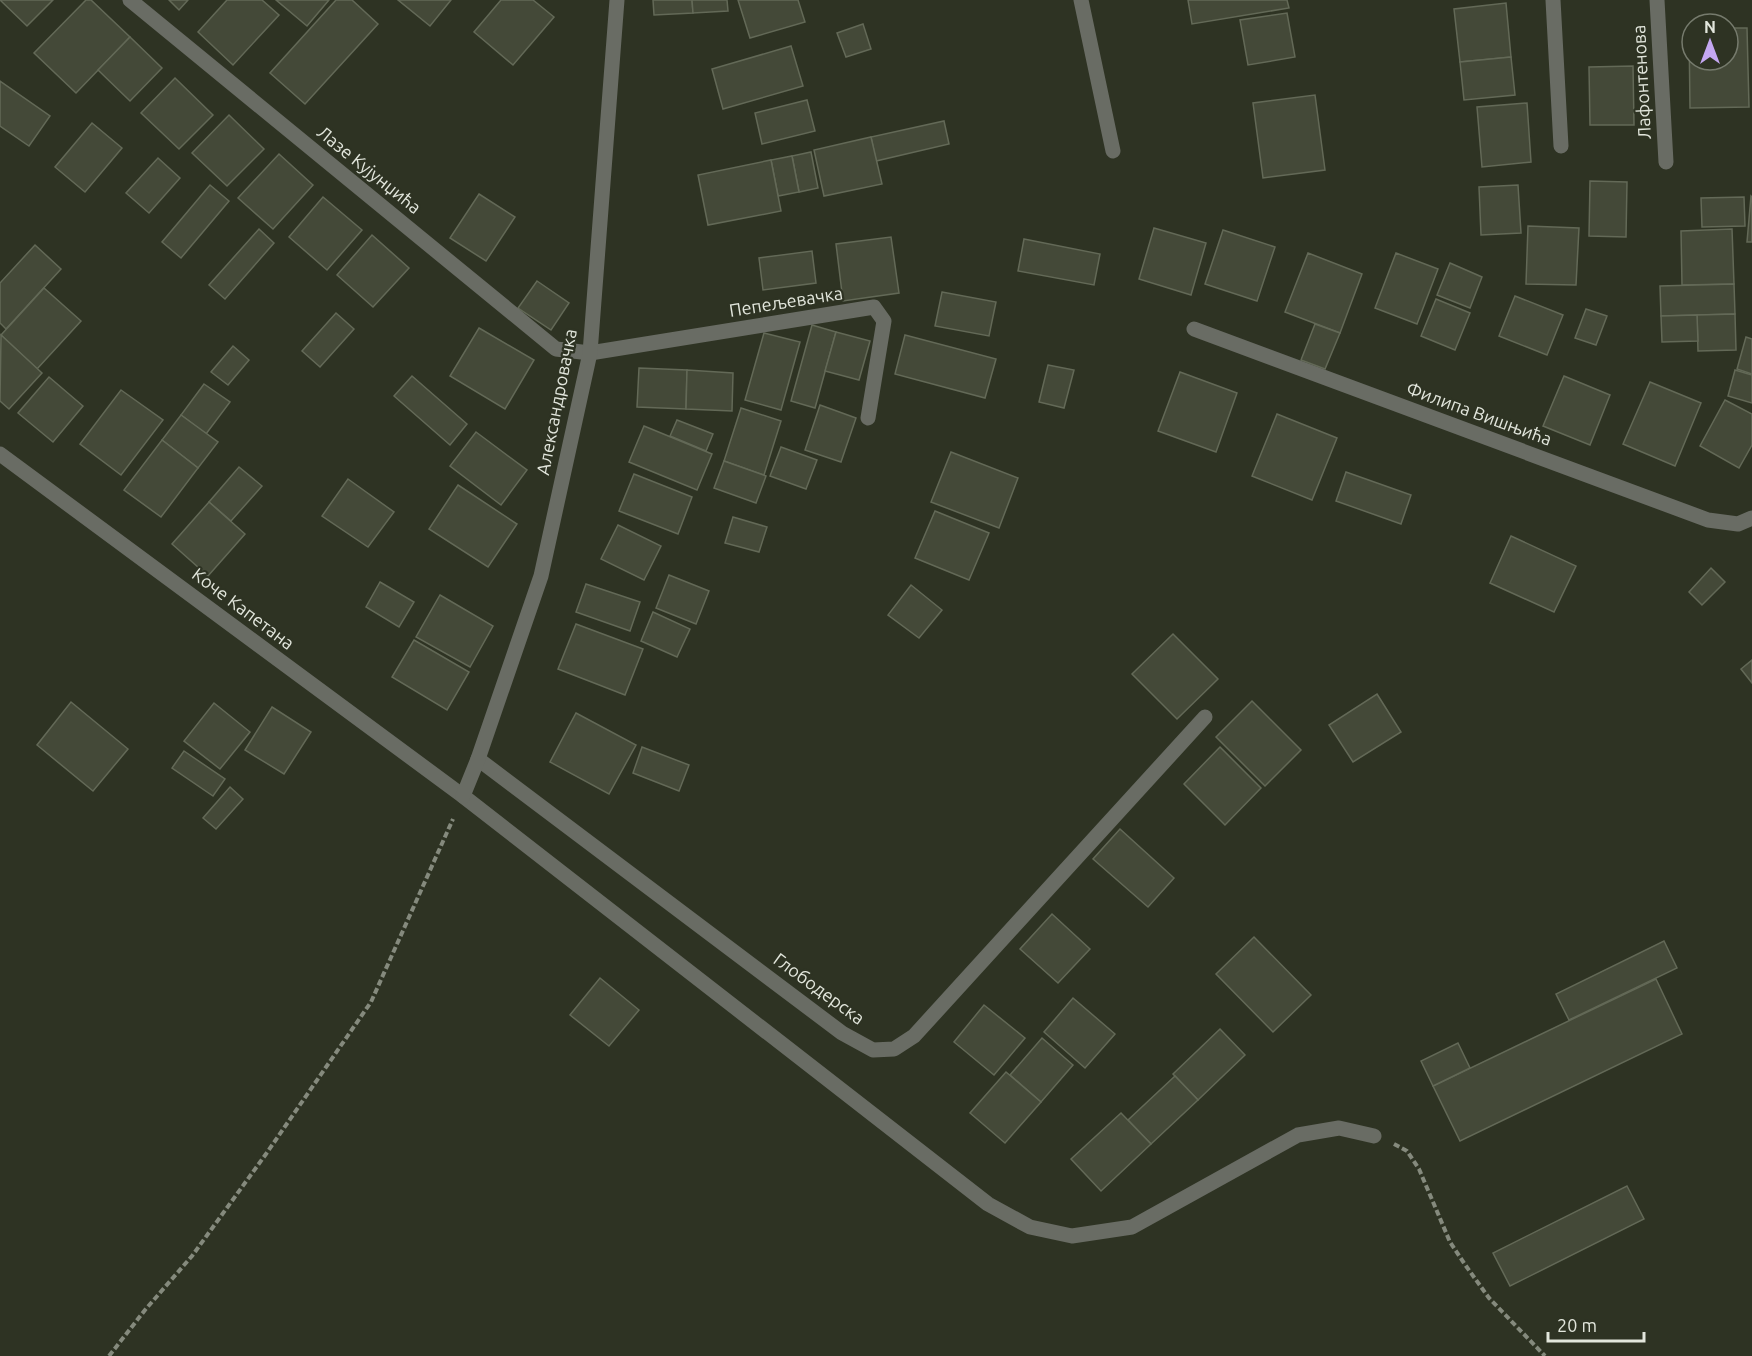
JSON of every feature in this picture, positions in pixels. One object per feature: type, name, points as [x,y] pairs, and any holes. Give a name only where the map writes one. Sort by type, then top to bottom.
[{"type":"street","name":"Лазе Кујунџића","points":[[130,0],[556,349],[590,353]]},
{"type":"street","name":"Александровачка","points":[[463,796],[478,759],[540,576],[590,353],[617,0]]},
{"type":"street","points":[[1081,0],[1113,151]]},
{"type":"street","points":[[1553,0],[1561,146]]},
{"type":"street","name":"Лафонтенова","points":[[1657,0],[1666,162]]},
{"type":"street","name":"Пепељевачка","points":[[590,353],[874,307],[884,321],[868,418]]},
{"type":"street","name":"Филипа Вишњића","points":[[1194,329],[1708,520],[1738,524],[1752,518]]},
{"type":"street","name":"Коче Капетана","points":[[0,453],[463,796],[988,1204],[1030,1227],[1072,1236],[1132,1227],[1298,1135],[1339,1128],[1374,1136]]},
{"type":"street","name":"Глободерска","points":[[478,759],[842,1033],[873,1050],[894,1049],[914,1036],[1205,717]]},
{"type":"path","points":[[109,1356],[192,1256],[371,1002],[463,796]]},
{"type":"path","points":[[1374,1136],[1387,1139],[1407,1151],[1419,1169],[1450,1242],[1466,1266],[1489,1298],[1545,1356]]},
{"type":"building","points":[[0,0],[53,0],[27,26]]},
{"type":"building","points":[[86,0],[91,0],[130,37],[76,93],[34,53]]},
{"type":"building","points":[[169,0],[188,0],[179,10]]},
{"type":"building","points":[[227,0],[262,0],[279,15],[233,65],[198,32]]},
{"type":"building","points":[[276,0],[329,0],[307,26]]},
{"type":"building","points":[[336,0],[352,0],[378,24],[305,104],[270,73]]},
{"type":"building","points":[[398,0],[451,0],[430,26]]},
{"type":"building","points":[[501,0],[533,0],[554,17],[513,65],[474,32]]},
{"type":"building","points":[[653,0],[692,0],[693,13],[654,15]]},
{"type":"building","points":[[692,0],[727,0],[728,11],[693,13]]},
{"type":"building","points":[[738,0],[798,0],[805,22],[750,38]]},
{"type":"building","points":[[1188,0],[1287,0],[1289,8],[1192,24]]},
{"type":"building","points":[[1506,3],[1511,57],[1460,62],[1454,9]]},
{"type":"building","points":[[1287,13],[1295,57],[1248,65],[1240,20]]},
{"type":"building","points":[[863,24],[871,49],[846,57],[837,33]]},
{"type":"building","points":[[1740,28],[1747,28],[1749,107],[1690,108],[1690,72],[1740,72]]},
{"type":"building","points":[[130,37],[162,68],[130,101],[98,70]]},
{"type":"building","points":[[791,46],[803,86],[723,109],[712,69]]},
{"type":"building","points":[[1511,57],[1515,95],[1464,100],[1460,62]]},
{"type":"building","points":[[1633,66],[1634,125],[1590,125],[1589,67]]},
{"type":"building","points":[[175,78],[213,115],[179,149],[141,113]]},
{"type":"building","points":[[0,81],[50,116],[29,146],[0,126]]},
{"type":"building","points":[[1315,95],[1325,170],[1263,178],[1253,103]]},
{"type":"building","points":[[807,100],[815,131],[762,144],[755,113]]},
{"type":"building","points":[[1527,103],[1531,162],[1482,167],[1477,107]]},
{"type":"building","points":[[229,115],[264,149],[227,186],[192,153]]},
{"type":"building","points":[[944,121],[949,144],[876,161],[871,137]]},
{"type":"building","points":[[92,123],[122,148],[85,192],[55,167]]},
{"type":"building","points":[[871,137],[882,184],[824,196],[814,150]]},
{"type":"building","points":[[811,152],[818,188],[799,192],[792,156]]},
{"type":"building","points":[[279,154],[313,185],[273,229],[238,198]]},
{"type":"building","points":[[792,156],[799,192],[778,196],[771,160]]},
{"type":"building","points":[[158,158],[180,178],[149,213],[126,193]]},
{"type":"building","points":[[771,160],[781,211],[708,225],[698,175]]},
{"type":"building","points":[[1590,181],[1627,182],[1626,237],[1589,236]]},
{"type":"building","points":[[210,185],[229,201],[181,258],[162,242]]},
{"type":"building","points":[[1518,185],[1521,233],[1481,235],[1479,187]]},
{"type":"building","points":[[479,194],[515,217],[486,261],[450,238]]},
{"type":"building","points":[[1751,196],[1752,242],[1747,242]]},
{"type":"building","points":[[323,197],[362,230],[327,270],[289,237]]},
{"type":"building","points":[[1744,197],[1745,226],[1702,227],[1701,198]]},
{"type":"building","points":[[1528,226],[1579,228],[1576,285],[1526,284]]},
{"type":"building","points":[[1154,228],[1206,243],[1191,295],[1139,279]]},
{"type":"building","points":[[259,229],[274,243],[225,299],[209,285]]},
{"type":"building","points":[[1732,229],[1734,284],[1682,285],[1681,231]]},
{"type":"building","points":[[1223,230],[1275,247],[1257,301],[1205,284]]},
{"type":"building","points":[[372,235],[409,268],[373,307],[337,275]]},
{"type":"building","points":[[891,237],[899,293],[843,301],[836,244]]},
{"type":"building","points":[[1024,239],[1100,254],[1094,285],[1018,271]]},
{"type":"building","points":[[35,245],[61,269],[6,329],[0,323],[0,283]]},
{"type":"building","points":[[812,251],[816,283],[763,290],[759,258]]},
{"type":"building","points":[[1308,253],[1362,274],[1340,333],[1285,312]]},
{"type":"building","points":[[1396,253],[1438,269],[1417,324],[1375,308]]},
{"type":"building","points":[[1450,263],[1482,277],[1470,308],[1437,295]]},
{"type":"building","points":[[537,281],[569,303],[551,330],[518,308]]},
{"type":"building","points":[[1734,284],[1735,314],[1661,316],[1660,286]]},
{"type":"building","points":[[44,288],[81,321],[37,369],[1,335]]},
{"type":"building","points":[[942,292],[996,302],[989,336],[935,326]]},
{"type":"building","points":[[1515,296],[1563,315],[1547,355],[1499,336]]},
{"type":"building","points":[[1436,299],[1470,313],[1455,350],[1421,336]]},
{"type":"building","points":[[1586,309],[1607,316],[1596,345],[1575,338]]},
{"type":"building","points":[[336,313],[354,329],[320,367],[302,351]]},
{"type":"building","points":[[1735,314],[1736,350],[1698,351],[1697,315]]},
{"type":"building","points":[[1697,315],[1698,341],[1662,342],[1661,316]]},
{"type":"building","points":[[1315,324],[1340,333],[1325,369],[1301,360]]},
{"type":"building","points":[[812,325],[836,332],[815,408],[791,401]]},
{"type":"building","points":[[479,328],[534,360],[505,409],[450,376]]},
{"type":"building","points":[[836,332],[870,341],[859,380],[825,371]]},
{"type":"building","points":[[764,333],[800,342],[781,410],[745,400]]},
{"type":"building","points":[[1,335],[42,373],[9,409],[0,401]]},
{"type":"building","points":[[905,335],[996,359],[985,398],[895,374]]},
{"type":"building","points":[[1746,337],[1752,339],[1752,374],[1737,369]]},
{"type":"building","points":[[233,346],[249,360],[228,385],[211,372]]},
{"type":"building","points":[[1048,365],[1074,370],[1064,408],[1039,402]]},
{"type":"building","points":[[639,368],[687,370],[686,409],[637,407]]},
{"type":"building","points":[[687,370],[733,373],[732,411],[686,409]]},
{"type":"building","points":[[1735,370],[1752,375],[1752,403],[1728,396]]},
{"type":"building","points":[[1180,372],[1237,393],[1216,452],[1158,431]]},
{"type":"building","points":[[412,376],[467,424],[450,445],[394,396]]},
{"type":"building","points":[[1564,376],[1610,395],[1590,445],[1543,426]]},
{"type":"building","points":[[49,377],[83,406],[53,442],[18,413]]},
{"type":"building","points":[[1650,382],[1701,403],[1675,466],[1623,444]]},
{"type":"building","points":[[204,384],[230,402],[206,434],[181,415]]},
{"type":"building","points":[[121,390],[163,420],[121,475],[80,444]]},
{"type":"building","points":[[1725,400],[1752,414],[1752,445],[1739,468],[1700,446]]},
{"type":"building","points":[[820,405],[856,418],[841,462],[805,450]]},
{"type":"building","points":[[741,408],[781,421],[764,475],[724,461]]},
{"type":"building","points":[[1277,414],[1337,438],[1312,500],[1252,476]]},
{"type":"building","points":[[181,415],[218,442],[198,468],[162,440]]},
{"type":"building","points":[[677,420],[713,434],[706,451],[670,436]]},
{"type":"building","points":[[644,426],[712,454],[697,490],[629,462]]},
{"type":"building","points":[[476,432],[527,470],[501,505],[450,466]]},
{"type":"building","points":[[162,440],[198,468],[161,517],[124,490]]},
{"type":"building","points":[[781,447],[817,460],[806,489],[770,476]]},
{"type":"building","points":[[951,452],[1018,478],[999,528],[931,502]]},
{"type":"building","points":[[724,461],[766,476],[756,503],[714,488]]},
{"type":"building","points":[[239,467],[262,486],[231,521],[209,502]]},
{"type":"building","points":[[1346,472],[1411,495],[1401,524],[1336,501]]},
{"type":"building","points":[[634,474],[692,497],[678,534],[619,511]]},
{"type":"building","points":[[348,479],[394,512],[368,547],[322,516]]},
{"type":"building","points":[[458,485],[517,524],[488,567],[429,529]]},
{"type":"building","points":[[209,502],[245,534],[208,576],[172,544]]},
{"type":"building","points":[[935,511],[989,533],[969,580],[915,558]]},
{"type":"building","points":[[733,517],[767,527],[759,552],[725,543]]},
{"type":"building","points":[[618,525],[661,546],[644,580],[601,559]]},
{"type":"building","points":[[1511,536],[1576,566],[1554,612],[1490,583]]},
{"type":"building","points":[[1711,568],[1725,582],[1702,605],[1689,592]]},
{"type":"building","points":[[669,575],[709,591],[696,624],[656,608]]},
{"type":"building","points":[[380,582],[414,602],[399,627],[366,607]]},
{"type":"building","points":[[586,584],[640,602],[630,631],[576,612]]},
{"type":"building","points":[[911,585],[942,610],[919,638],[888,615]]},
{"type":"building","points":[[440,595],[493,626],[470,667],[416,637]]},
{"type":"building","points":[[653,612],[690,629],[677,657],[641,641]]},
{"type":"building","points":[[576,624],[643,649],[625,695],[558,669]]},
{"type":"building","points":[[1173,634],[1218,679],[1177,719],[1132,674]]},
{"type":"building","points":[[414,640],[469,672],[447,710],[392,677]]},
{"type":"building","points":[[1752,660],[1752,683],[1741,669]]},
{"type":"building","points":[[1377,694],[1401,732],[1353,762],[1329,725]]},
{"type":"building","points":[[1252,701],[1301,750],[1265,786],[1216,737]]},
{"type":"building","points":[[71,702],[128,749],[93,791],[37,745]]},
{"type":"building","points":[[214,703],[250,732],[220,769],[184,741]]},
{"type":"building","points":[[272,707],[311,732],[284,774],[245,750]]},
{"type":"building","points":[[576,713],[636,745],[609,794],[550,762]]},
{"type":"building","points":[[642,747],[689,765],[679,791],[633,773]]},
{"type":"building","points":[[1220,747],[1261,788],[1225,825],[1184,784]]},
{"type":"building","points":[[184,751],[225,779],[213,796],[172,768]]},
{"type":"building","points":[[230,787],[243,799],[216,829],[203,818]]},
{"type":"building","points":[[1120,829],[1174,878],[1148,907],[1093,859]]},
{"type":"building","points":[[1052,914],[1090,949],[1058,983],[1020,949]]},
{"type":"building","points":[[1254,937],[1311,995],[1273,1032],[1216,974]]},
{"type":"building","points":[[1664,941],[1677,968],[1569,1020],[1556,994]]},
{"type":"building","points":[[600,978],[639,1010],[609,1046],[570,1015]]},
{"type":"building","points":[[1656,979],[1682,1034],[1460,1141],[1433,1086]]},
{"type":"building","points":[[1073,998],[1115,1034],[1085,1068],[1044,1032]]},
{"type":"building","points":[[984,1005],[1025,1038],[994,1075],[954,1042]]},
{"type":"building","points":[[1220,1029],[1245,1055],[1198,1100],[1173,1074]]},
{"type":"building","points":[[1042,1038],[1073,1065],[1041,1102],[1010,1075]]},
{"type":"building","points":[[1458,1043],[1470,1068],[1433,1086],[1421,1061]]},
{"type":"building","points":[[1006,1072],[1041,1102],[1005,1143],[970,1113]]},
{"type":"building","points":[[1175,1076],[1198,1100],[1151,1144],[1128,1120]]},
{"type":"building","points":[[1121,1113],[1151,1144],[1101,1191],[1071,1159]]},
{"type":"building","points":[[1627,1186],[1644,1219],[1510,1286],[1493,1253]]}]
